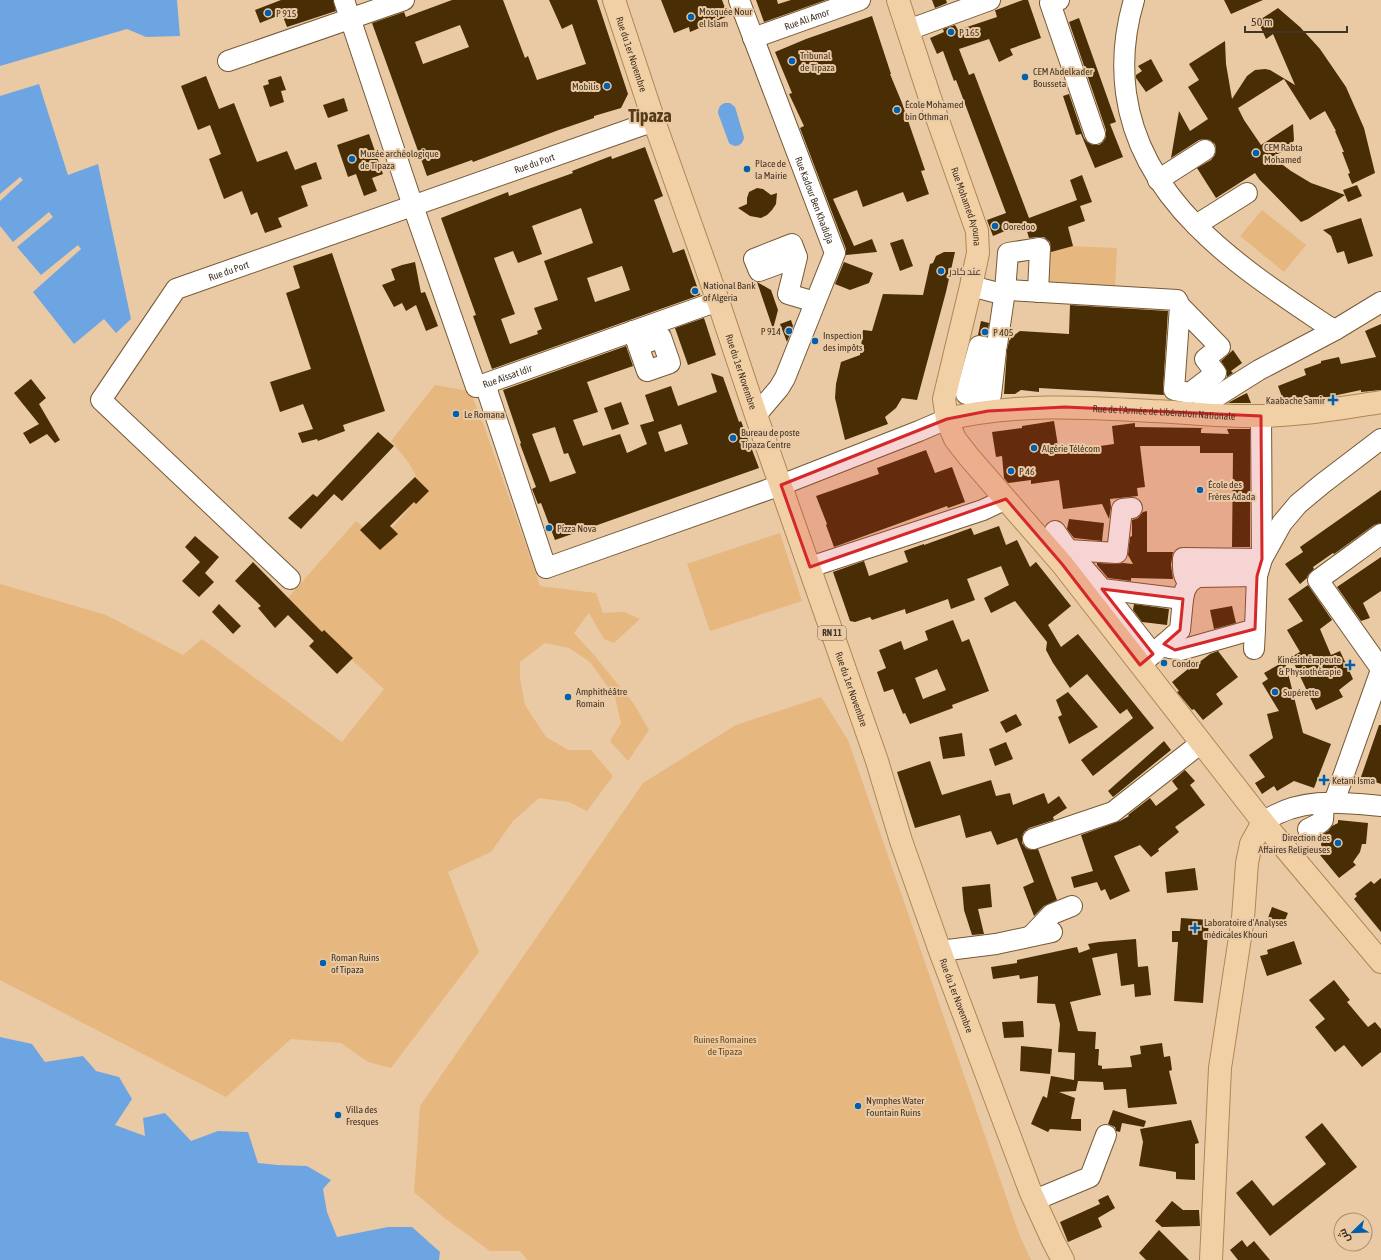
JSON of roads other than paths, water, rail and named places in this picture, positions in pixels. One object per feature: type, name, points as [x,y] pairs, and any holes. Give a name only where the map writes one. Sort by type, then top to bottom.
[{"type":"main road","name":"Rue du 1er Novembre","points":[[614,0],[654,120],[877,761],[901,841],[940,951],[1035,1200],[1063,1260]]},
{"type":"main road","name":"Rue Mohamed Ayouna","points":[[898,0],[977,231],[978,253],[944,399],[947,419],[955,439],[1062,564],[1152,654],[1201,743],[1263,822],[1381,962]]},
{"type":"main road","name":"Rue de l'Armée de Libération Nationale","points":[[947,419],[988,411],[1042,407],[1101,408],[1260,416],[1314,413],[1381,402]]},
{"type":"main road","points":[[1211,1260],[1220,1068],[1243,918],[1247,863],[1251,844],[1263,822]]},
{"type":"street","points":[[228,61],[347,9],[404,0]]},
{"type":"street","name":"Rue Kadour Ben Khadidja","points":[[739,0],[835,253],[785,378],[779,388],[756,415]]},
{"type":"street","points":[[1059,0],[1050,3],[1095,134]]},
{"type":"street","points":[[1134,0],[1125,44],[1126,94],[1130,115],[1139,142],[1158,180],[1174,203],[1229,256],[1269,287],[1335,330]]},
{"type":"street","points":[[908,30],[986,1]]},
{"type":"street","name":"Rue Ali Amor","points":[[753,38],[850,2]]},
{"type":"street","points":[[347,9],[413,206]]},
{"type":"street","name":"Rue du Port","points":[[290,580],[101,400],[176,289],[654,120]]},
{"type":"street","points":[[1158,180],[1205,150]]},
{"type":"street","points":[[1196,225],[1247,193]]},
{"type":"street","name":"Rue Aïssat Idir","points":[[413,206],[476,387],[636,338],[718,301]]},
{"type":"street","points":[[783,293],[797,256],[792,244],[754,259],[759,271],[768,268],[783,293],[815,302]]},
{"type":"street","points":[[978,394],[985,355],[994,349],[1021,291],[1024,251]]},
{"type":"street","points":[[971,286],[998,293],[1021,291],[1177,300],[1180,306]]},
{"type":"street","points":[[1197,414],[1208,402],[1259,370],[1335,330],[1381,302]]},
{"type":"street","points":[[485,384],[546,568],[781,485],[947,419]]},
{"type":"street","points":[[1254,649],[1260,568],[1260,416]]},
{"type":"street","points":[[1260,568],[1282,523],[1298,504],[1381,439]]},
{"type":"street","points":[[810,567],[983,510],[1006,499]]},
{"type":"street","points":[[1068,550],[1117,553],[1122,509],[1132,508]]},
{"type":"street","points":[[1055,531],[1068,550],[1102,589],[1152,654]]},
{"type":"street","points":[[1308,829],[1323,820],[1381,670],[1318,580],[1381,534]]},
{"type":"street","points":[[1152,654],[1180,630],[1186,591],[1183,575],[1183,551],[1260,568]]},
{"type":"street","points":[[1186,591],[1197,578],[1260,568]]},
{"type":"street","points":[[1102,589],[1186,591]]},
{"type":"street","points":[[1152,654],[1169,648],[1181,650],[1255,629]]},
{"type":"street","points":[[1033,839],[1112,812],[1201,743]]},
{"type":"street","points":[[1263,822],[1276,814],[1296,806],[1329,802],[1381,806]]},
{"type":"street","points":[[1031,936],[1052,914],[1072,906]]},
{"type":"street","points":[[940,951],[996,944],[1052,932]]},
{"type":"street","points":[[1035,1200],[1090,1176],[1106,1135]]},
{"type":"water","points":[[0,0],[177,0],[180,36],[146,37],[127,29],[0,66]]},
{"type":"water","points":[[39,84],[68,175],[98,164],[131,319],[116,333],[104,319],[74,344],[33,292],[81,249],[78,245],[41,275],[17,247],[53,217],[49,212],[13,242],[0,226],[0,201],[23,180],[20,177],[0,194],[0,96]]},
{"type":"water","points":[[725,103],[730,103],[735,107],[744,137],[741,144],[737,146],[729,143],[718,113],[720,106]]},
{"type":"water","points":[[0,1037],[32,1044],[45,1062],[83,1056],[96,1071],[119,1077],[132,1099],[115,1125],[145,1136],[143,1118],[165,1113],[191,1141],[218,1131],[248,1132],[258,1163],[307,1166],[331,1180],[323,1189],[327,1212],[337,1237],[388,1227],[412,1227],[440,1252],[439,1260],[0,1260]]},
{"type":"place","name":"P 915","points":[[268,13]]},
{"type":"place","name":"Mosquée Nour el Islam","points":[[691,17]]},
{"type":"place","name":"P 165","points":[[951,32]]},
{"type":"place","name":"Tribunal de Tipaza","points":[[792,61]]},
{"type":"place","name":"CEM Abdelkader Bousseta","points":[[1025,77]]},
{"type":"place","name":"Mobilis","points":[[607,86]]},
{"type":"place","name":"École Mohamed bin Othman","points":[[897,110]]},
{"type":"place","name":"CEM Rabta Mohamed","points":[[1256,153]]},
{"type":"place","name":"Musée archéologique de Tipaza","points":[[352,159]]},
{"type":"place","name":"Place de la Mairie","points":[[747,169]]},
{"type":"place","name":"Ooredoo","points":[[995,226]]},
{"type":"place","name":"عند كادر","points":[[941,271]]},
{"type":"place","name":"National Bank of Algeria","points":[[695,291]]},
{"type":"place","name":"P 914","points":[[789,331]]},
{"type":"place","name":"P 405","points":[[985,332]]},
{"type":"place","name":"Inspection des impôts","points":[[815,341]]},
{"type":"place","name":"Kaabache Samir","points":[[1333,400]]},
{"type":"place","name":"Le Romana","points":[[456,414]]},
{"type":"place","name":"Bureau de poste Tipaza Centre","points":[[733,438]]},
{"type":"place","name":"Algérie Télécom","points":[[1034,448]]},
{"type":"place","name":"P 46","points":[[1011,471]]},
{"type":"place","name":"École des Frères Adada","points":[[1200,490]]},
{"type":"place","name":"Pizza Nova","points":[[549,528]]},
{"type":"place","name":"Condor","points":[[1164,663]]},
{"type":"place","name":"Kinésithérapeute & Physiothérapie","points":[[1350,665]]},
{"type":"place","name":"Supérette","points":[[1275,692]]},
{"type":"place","name":"Amphithéâtre Romain","points":[[568,697]]},
{"type":"place","name":"Ketani Isma","points":[[1324,780]]},
{"type":"place","name":"Direction des Affaires Religieuses","points":[[1338,843]]},
{"type":"place","name":"Laboratoire d'Analyses médicales Khouri","points":[[1195,928]]},
{"type":"place","name":"Roman Ruins of Tipaza","points":[[323,963]]},
{"type":"place","name":"Nymphes Water Fountain Ruins","points":[[858,1106]]},
{"type":"place","name":"Villa des Fresques","points":[[338,1115]]},
{"type":"district","name":"Tipaza","points":[[650,116]]},
{"type":"park label","name":"Ruines Romaines de Tipaza","points":[[725,1044]]}]
